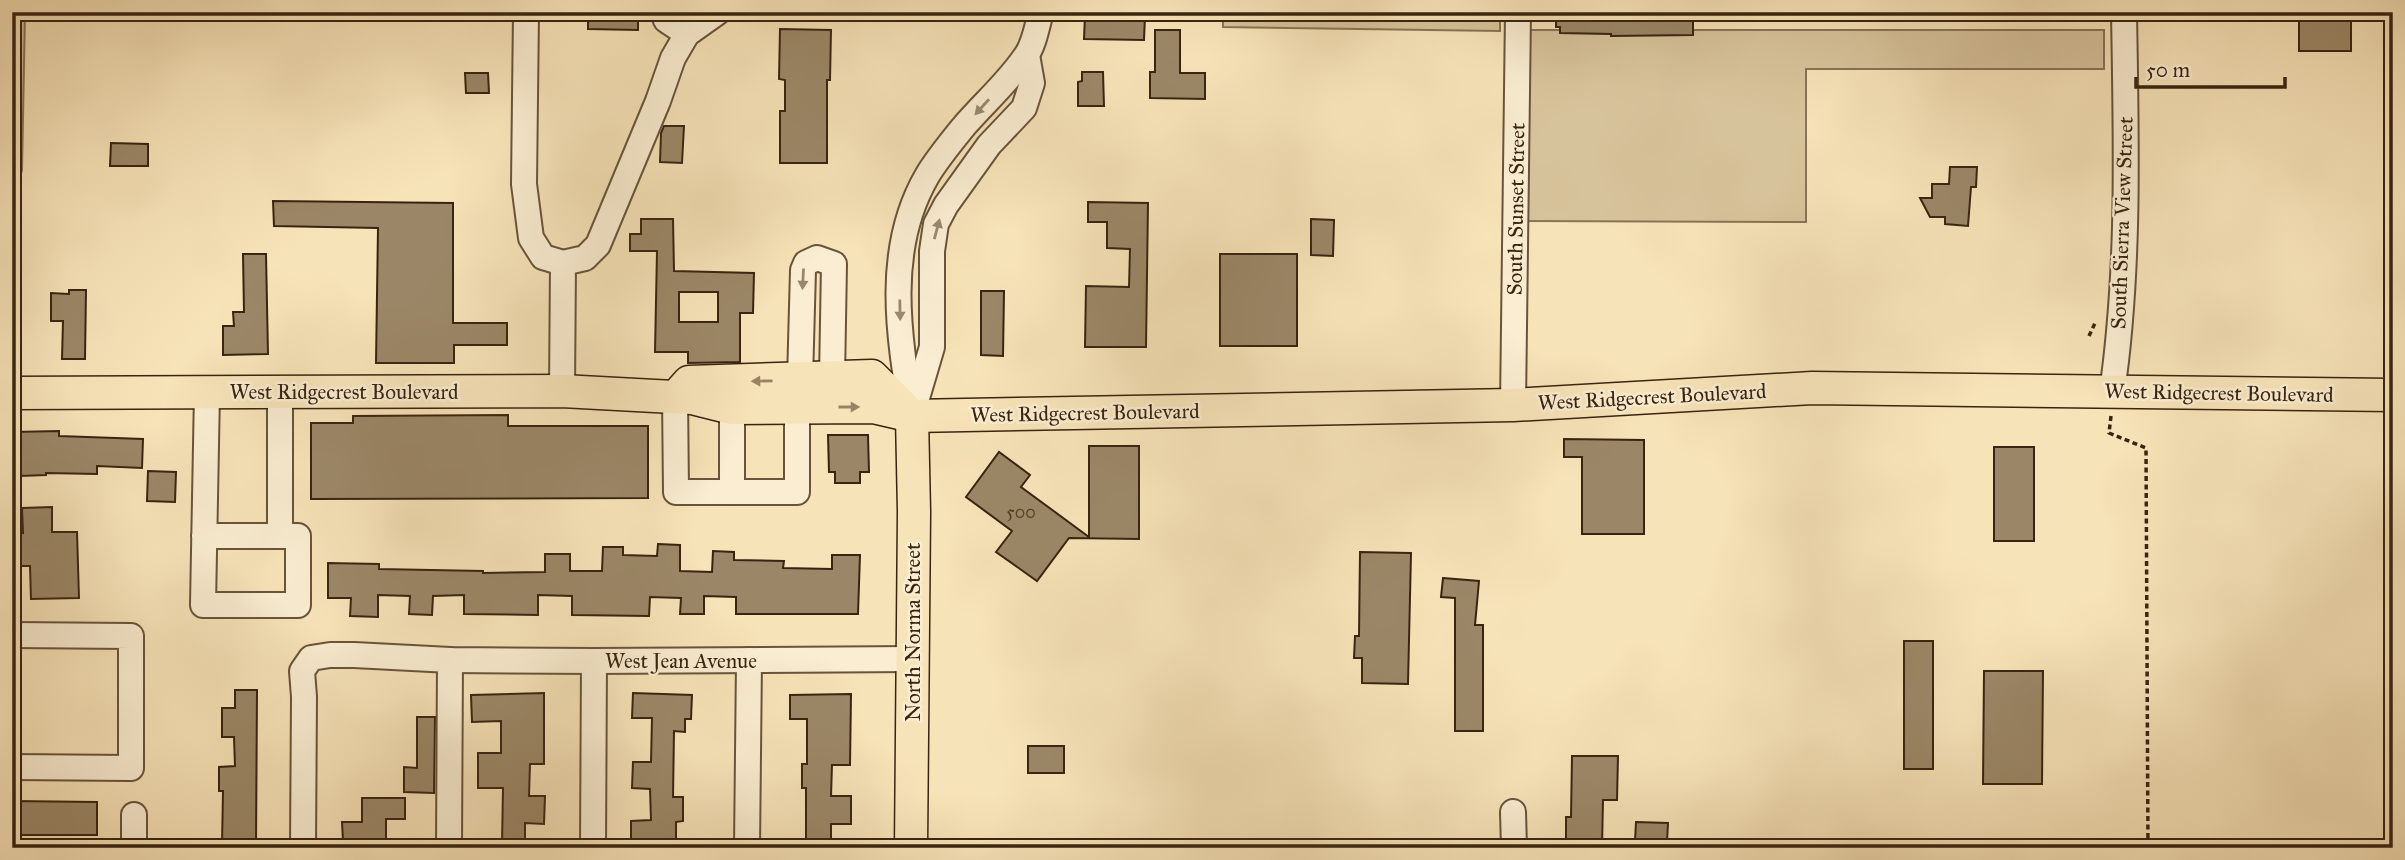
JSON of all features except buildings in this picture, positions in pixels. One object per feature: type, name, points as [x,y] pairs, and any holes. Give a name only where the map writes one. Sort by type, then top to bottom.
[{"type":"main road","name":"West Ridgecrest Boulevard","points":[[12,393],[562,391],[675,396],[732,408],[799,394],[835,378],[872,376],[912,416]]},
{"type":"main road","name":"West Ridgecrest Boulevard","points":[[675,396],[690,382],[799,394],[912,416],[1513,405],[1812,388],[2393,395]]},
{"type":"main road","name":"North Norma Street","points":[[911,848],[912,416]]},
{"type":"street","points":[[526,12],[524,184],[531,238],[543,257],[562,263],[585,258],[598,246],[673,58],[687,34],[718,12]]},
{"type":"street","points":[[663,12],[666,20],[687,34]]},
{"type":"street","points":[[912,416],[900,345],[899,270],[902,243],[915,199],[928,174],[964,127],[1027,55],[1041,12]]},
{"type":"street","name":"South Sunset Street","points":[[1513,405],[1518,12]]},
{"type":"street","name":"South Sierra View Street","points":[[2112,392],[2118,352],[2124,251],[2124,12]]},
{"type":"street","points":[[912,416],[932,347],[932,251],[936,225],[946,205],[989,145],[1024,108],[1032,83],[1027,55]]},
{"type":"street","points":[[675,396],[676,492],[797,492],[804,267],[817,258],[834,264],[841,285],[835,378]]},
{"type":"street","points":[[562,263],[562,391]]},
{"type":"street","points":[[204,536],[298,536],[298,605],[203,605],[204,536],[207,392]]},
{"type":"street","points":[[280,392],[280,536]]},
{"type":"street","points":[[732,408],[732,492]]},
{"type":"street","points":[[12,635],[131,636],[131,768],[12,767]]},
{"type":"street","name":"West Jean Avenue","points":[[303,848],[302,671],[311,658],[355,655],[450,660],[912,659]]},
{"type":"street","points":[[449,848],[450,660]]},
{"type":"street","points":[[747,848],[749,660]]},
{"type":"street","points":[[593,848],[594,661]]},
{"type":"street","points":[[1513,812],[1514,848]]},
{"type":"street","points":[[134,815],[134,848]]},
{"type":"path","points":[[2112,392],[2109,433],[2146,448],[2148,848]]},
{"type":"shaded area","points":[[12,12],[25,12],[22,170],[16,190],[12,190]]},
{"type":"shaded area","points":[[1223,12],[1500,12],[1500,31],[1223,27]]},
{"type":"shaded area","points":[[1523,30],[2104,30],[2104,69],[1806,69],[1806,222],[1523,221]]}]
